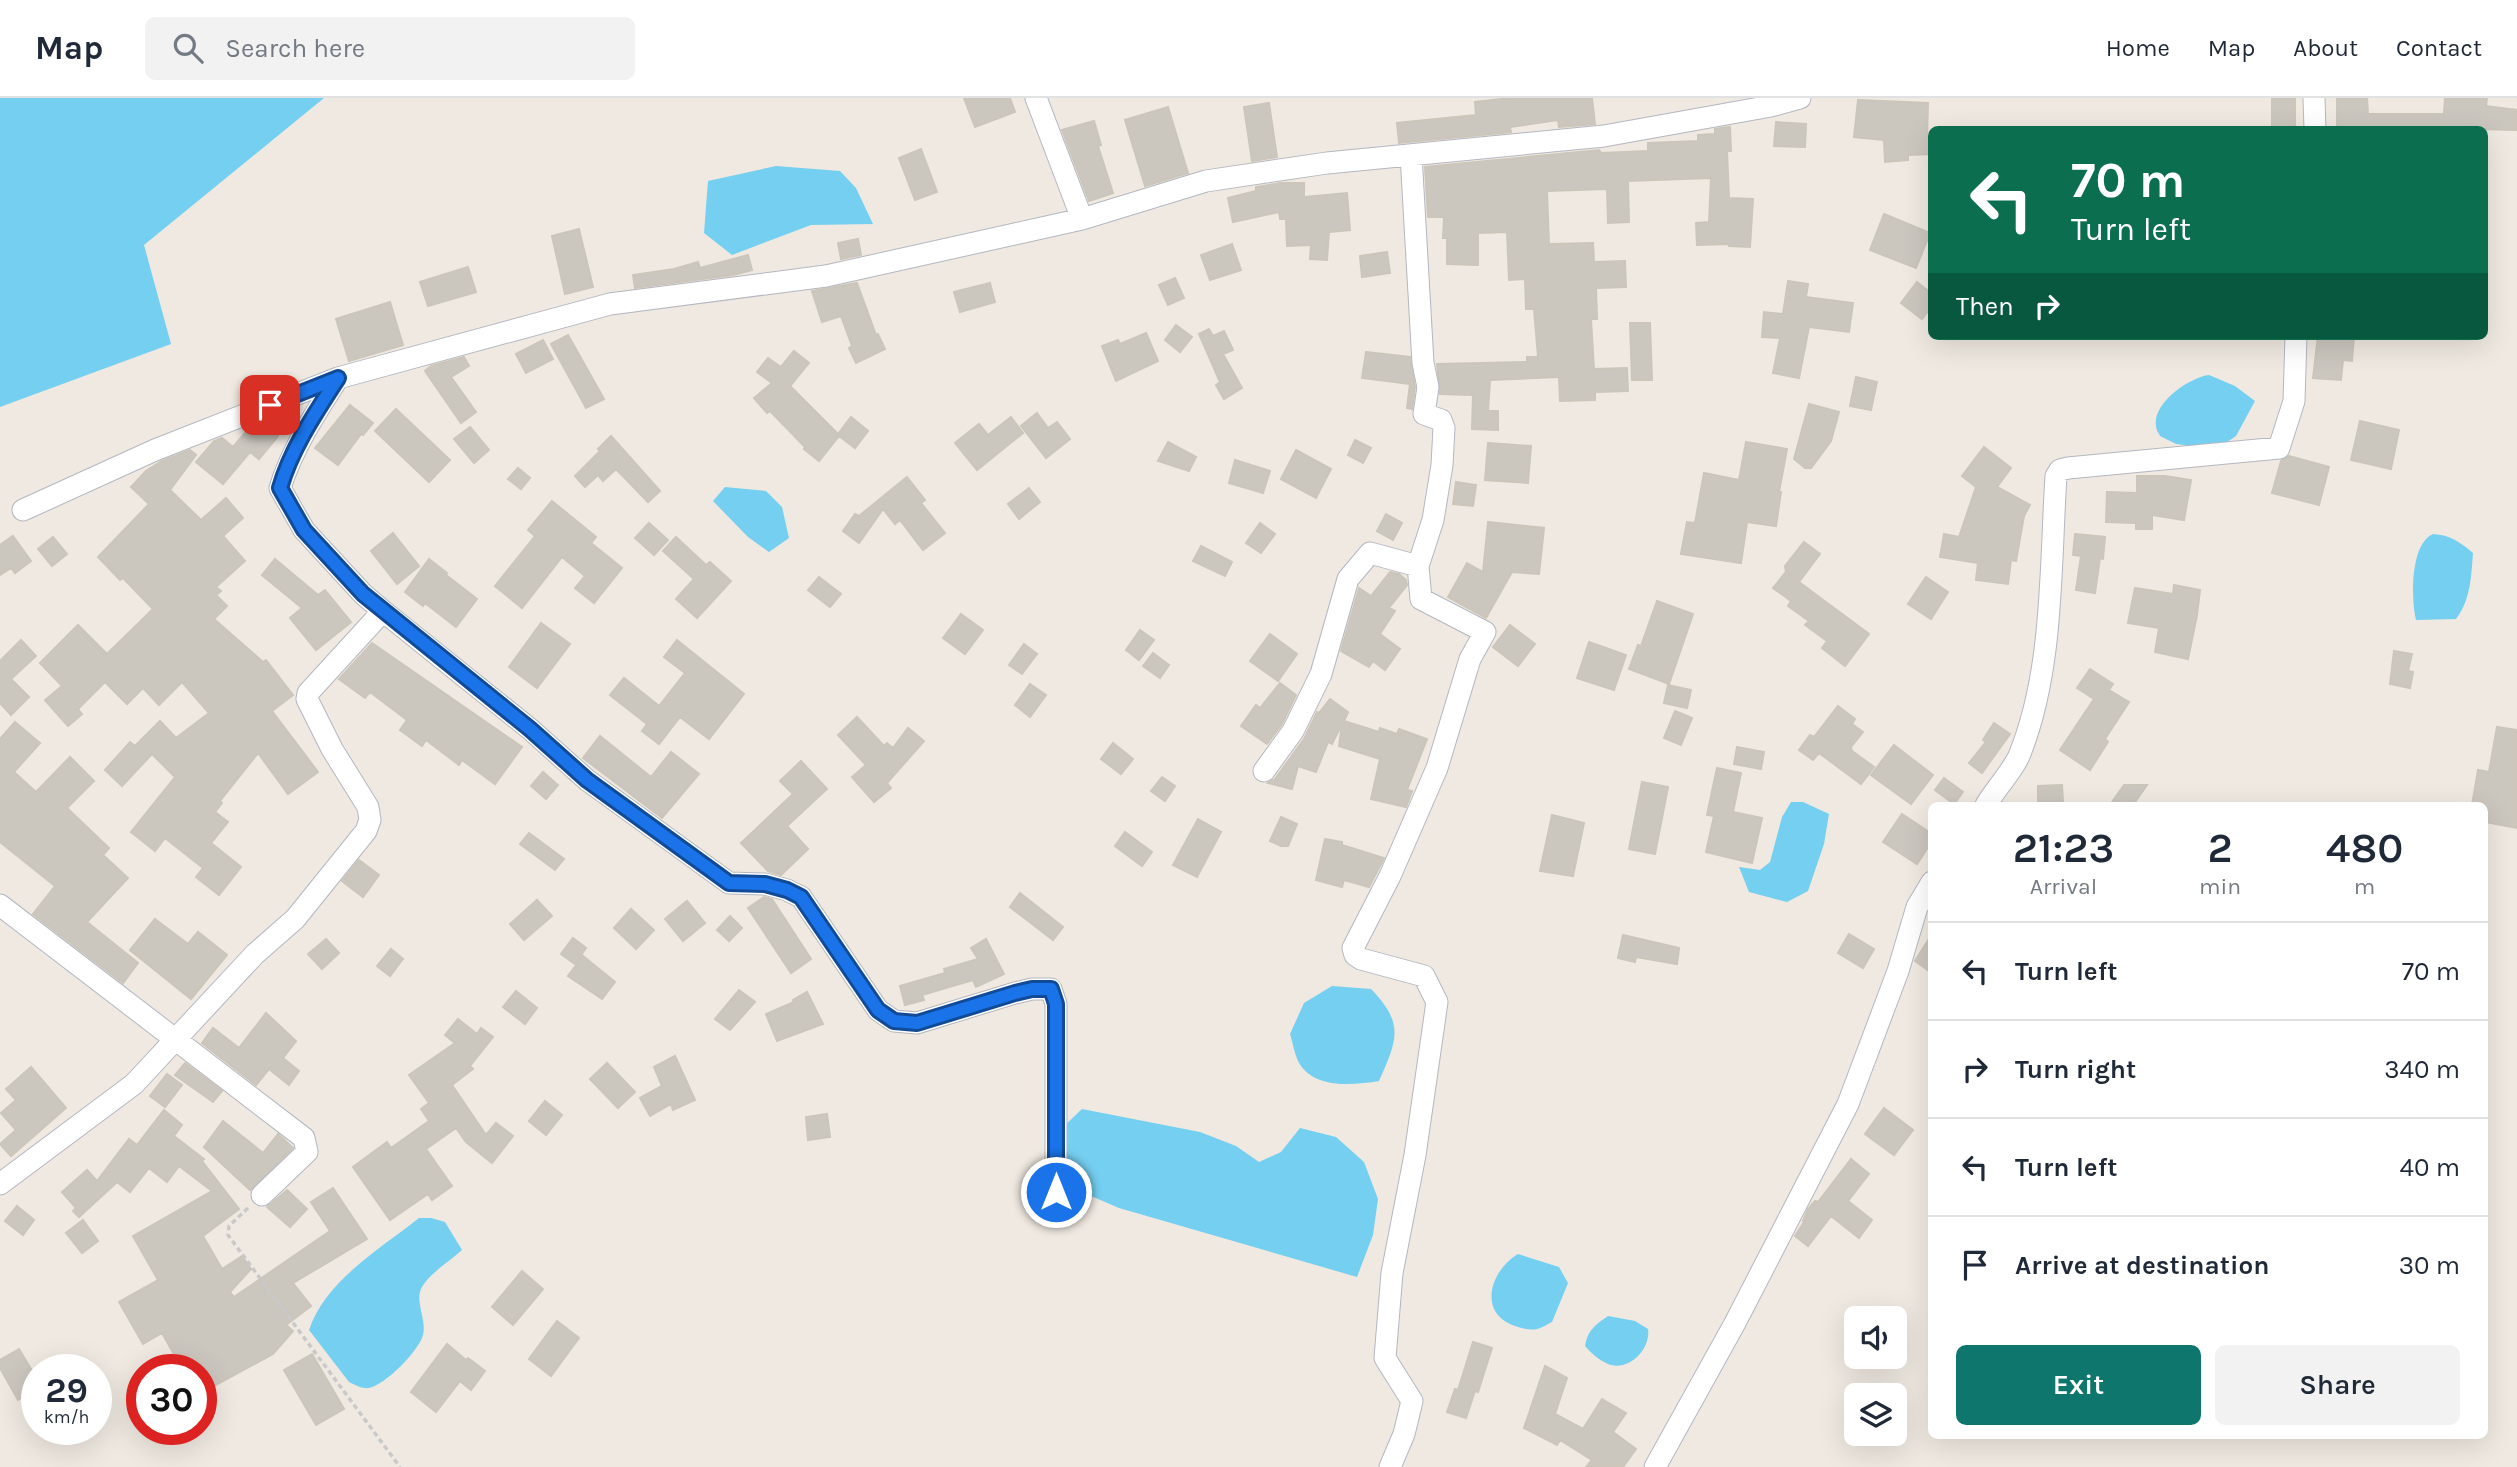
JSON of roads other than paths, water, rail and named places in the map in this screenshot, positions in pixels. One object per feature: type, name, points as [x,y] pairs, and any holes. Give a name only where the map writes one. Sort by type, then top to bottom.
[{"type":"street","points":[[1036,98],[1082,219]]},
{"type":"street","points":[[23,510],[155,450],[338,378],[610,304],[826,276],[1082,219],[1206,181],[1327,163],[1604,136],[1771,106],[1800,98]]},
{"type":"street","points":[[2314,98],[2315,126]]},
{"type":"street","points":[[1390,1467],[1404,1434],[1412,1401],[1385,1357],[1392,1273],[1415,1154],[1437,1002],[1424,976],[1361,959],[1355,955],[1353,948],[1390,876],[1437,768],[1470,659],[1485,632],[1421,599],[1418,566],[1433,520],[1442,464],[1444,428],[1441,420],[1424,414],[1428,387],[1423,363],[1411,155]]},
{"type":"street","points":[[1988,802],[2018,759],[2039,694],[2049,599],[2056,476],[2060,470],[2068,468],[2279,449],[2294,401],[2296,340]]},
{"type":"street","points":[[338,378],[285,470],[280,488],[304,530],[363,594],[530,729],[587,780],[729,883],[765,884],[801,897],[878,1010],[894,1021],[917,1023],[1015,993],[1051,989],[1056,1004],[1056,1192]]},
{"type":"street","points":[[1264,771],[1293,731],[1321,674],[1348,579],[1370,554],[1418,566]]},
{"type":"street","points":[[0,1184],[134,1084],[255,954],[295,919],[366,831],[370,820],[368,807],[332,749],[307,699],[308,693],[336,660],[383,611]]},
{"type":"street","points":[[1654,1467],[1735,1323],[1847,1104],[1898,971],[1917,907],[1928,889]]},
{"type":"street","points":[[0,905],[304,1138],[307,1152],[262,1195]]},
{"type":"water","points":[[0,98],[324,98],[144,245],[171,344],[0,407]]},
{"type":"water","points":[[776,166],[840,171],[856,188],[873,224],[811,225],[732,255],[704,233],[708,181]]},
{"type":"water","points":[[2209,375],[2235,386],[2255,401],[2236,436],[2217,449],[2176,444],[2160,436],[2156,417],[2166,400],[2183,386]]},
{"type":"water","points":[[725,487],[766,491],[782,507],[789,538],[769,552],[748,537],[713,501]]},
{"type":"water","points":[[2433,534],[2454,540],[2473,553],[2467,596],[2456,619],[2416,620],[2413,586],[2416,560],[2425,540]]},
{"type":"water","points":[[1791,802],[1803,802],[1829,814],[1824,844],[1808,891],[1787,902],[1749,892],[1739,867],[1760,870],[1770,862],[1782,817]]},
{"type":"water","points":[[1332,986],[1371,989],[1389,1012],[1393,1023],[1393,1043],[1379,1081],[1359,1084],[1327,1082],[1308,1073],[1299,1063],[1290,1034],[1304,1003]]},
{"type":"water","points":[[1082,1109],[1200,1132],[1236,1146],[1259,1162],[1281,1152],[1300,1128],[1336,1137],[1364,1162],[1378,1199],[1373,1235],[1357,1277],[1119,1208],[1084,1193],[1067,1163],[1062,1128]]},
{"type":"water","points":[[419,1218],[445,1222],[462,1250],[435,1272],[422,1287],[419,1298],[424,1329],[415,1350],[384,1381],[364,1388],[349,1382],[309,1330],[317,1312],[341,1281],[371,1254]]},
{"type":"water","points":[[1518,1254],[1559,1267],[1568,1283],[1552,1322],[1539,1328],[1527,1329],[1510,1324],[1494,1309],[1492,1289],[1496,1279],[1501,1269]]},
{"type":"water","points":[[1608,1316],[1635,1321],[1648,1329],[1648,1337],[1642,1351],[1624,1365],[1608,1364],[1585,1346],[1593,1328]]}]
